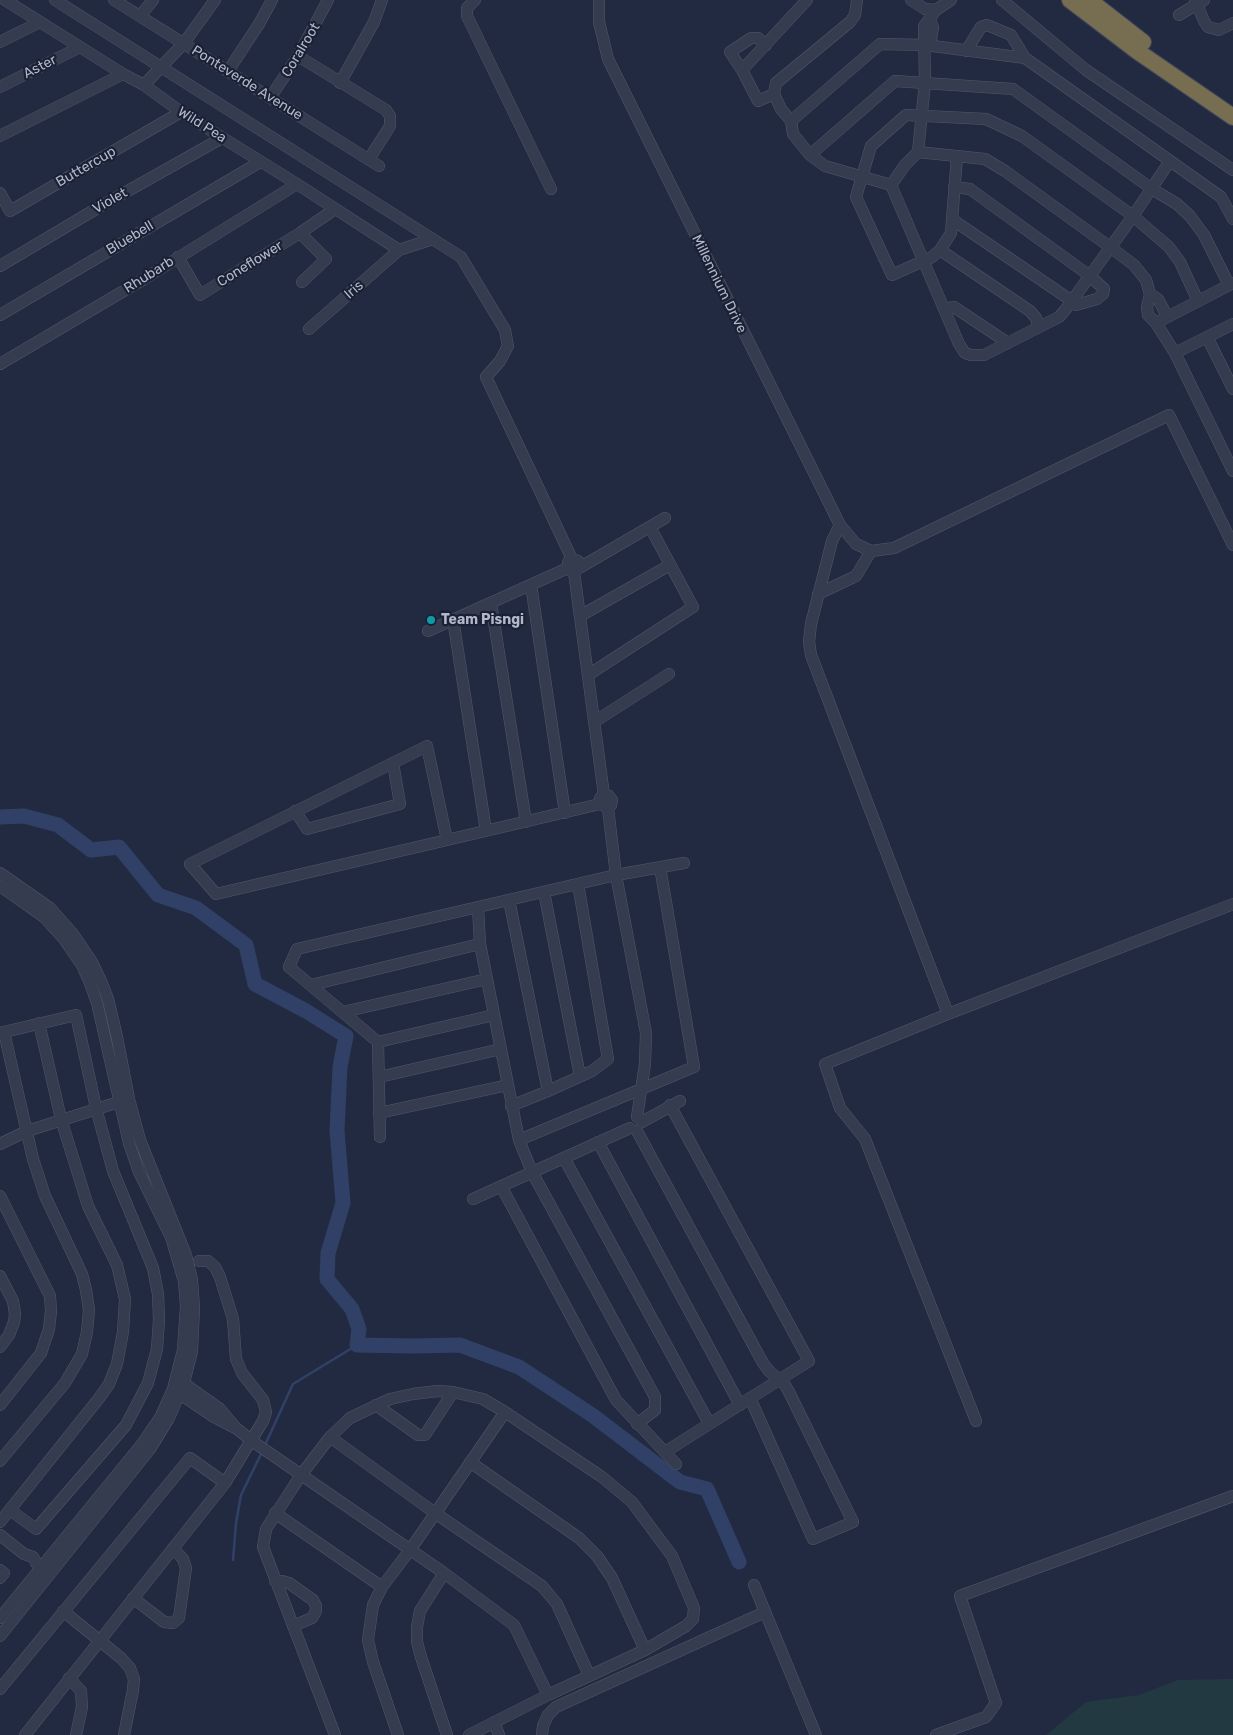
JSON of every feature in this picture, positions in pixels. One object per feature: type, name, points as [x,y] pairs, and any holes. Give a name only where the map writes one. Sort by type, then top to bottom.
[{"type":"highway","points":[[1070,0],[1137,51],[1233,117]]},
{"type":"highway","points":[[1089,0],[1144,43],[1233,104]]},
{"type":"street","name":"Wild Pea","points":[[6,0],[123,74],[144,85],[181,112],[399,250]]},
{"type":"street","points":[[55,0],[461,257],[505,330],[508,346],[500,361],[486,377],[573,567],[604,803],[646,1033],[645,1064],[637,1125],[763,1363],[768,1371],[785,1385],[788,1390],[853,1522],[814,1539],[750,1398]]},
{"type":"street","name":"Ponteverde Avenue","points":[[114,0],[380,166]]},
{"type":"street","points":[[140,16],[153,0]]},
{"type":"street","points":[[144,85],[184,43],[215,0]]},
{"type":"street","points":[[228,71],[259,24],[272,0]]},
{"type":"street","name":"Coralroot","points":[[270,98],[298,56],[328,0]]},
{"type":"street","points":[[340,83],[379,24],[382,0]]},
{"type":"street","points":[[475,0],[467,8],[467,16],[551,189]]},
{"type":"street","name":"Millennium Drive","points":[[599,0],[599,22],[608,59],[840,526],[856,544],[871,551]]},
{"type":"street","points":[[742,70],[766,44],[796,4],[807,0]]},
{"type":"street","points":[[857,0],[855,15],[850,22],[776,84],[774,94],[781,109],[791,121],[794,134],[810,156],[825,166],[891,185]]},
{"type":"street","points":[[911,0],[933,15]]},
{"type":"street","points":[[891,185],[905,165],[918,152],[928,45],[923,34],[924,26],[933,15],[951,0]]},
{"type":"street","points":[[1002,0],[1086,70],[1233,170]]},
{"type":"street","points":[[1179,15],[1199,1],[1204,21],[1208,27],[1219,30],[1233,23]]},
{"type":"street","points":[[0,42],[40,22]]},
{"type":"street","points":[[966,50],[981,27],[987,25],[1011,35],[1025,58],[1221,197],[1233,219]]},
{"type":"street","points":[[766,44],[758,38],[751,38],[730,52],[758,101],[774,94]]},
{"type":"street","points":[[791,121],[880,44],[928,45],[1025,58]]},
{"type":"street","name":"Aster","points":[[0,88],[80,47]]},
{"type":"street","points":[[298,56],[386,110],[390,116],[390,126],[369,159]]},
{"type":"street","points":[[0,136],[123,74]]},
{"type":"street","points":[[810,156],[895,81],[1013,89],[1152,189],[1177,204],[1190,216],[1204,235],[1231,284],[1156,323]]},
{"type":"street","name":"Buttercup","points":[[0,193],[10,211],[181,112]]},
{"type":"street","points":[[957,156],[951,233],[940,250],[924,262],[892,275],[856,198],[870,146],[906,115],[986,119],[1022,136],[1133,216],[1168,247],[1180,262],[1198,300]]},
{"type":"street","name":"Violet","points":[[0,266],[101,206],[222,138]]},
{"type":"street","points":[[918,152],[985,159],[1005,171],[1134,265],[1146,280],[1150,294],[1147,307],[1148,315],[1156,323],[1175,353],[1233,471]]},
{"type":"street","points":[[891,185],[959,344],[965,353],[984,355],[1059,316],[1133,216],[1170,161]]},
{"type":"street","name":"Bluebell","points":[[0,315],[260,162]]},
{"type":"street","name":"Rhubarb","points":[[0,364],[144,279],[297,184]]},
{"type":"street","points":[[953,220],[1072,300],[1076,306],[1097,299],[1103,294],[1104,289],[1090,276],[970,189],[954,187]]},
{"type":"street","name":"Coneflower","points":[[178,257],[200,295],[335,209]]},
{"type":"street","points":[[300,233],[326,259],[302,282]]},
{"type":"street","points":[[399,250],[433,239]]},
{"type":"street","name":"Iris","points":[[309,329],[399,250]]},
{"type":"street","points":[[940,250],[1030,312],[1036,318],[1039,327]]},
{"type":"street","points":[[1150,294],[1158,299],[1167,316]]},
{"type":"street","points":[[944,309],[954,307],[1008,343]]},
{"type":"street","points":[[1175,353],[1233,324]]},
{"type":"street","points":[[1207,338],[1233,389]]},
{"type":"street","points":[[818,594],[856,576],[871,551],[894,548],[1169,415],[1233,545]]},
{"type":"street","points":[[428,631],[573,567],[665,518]]},
{"type":"street","points":[[840,526],[832,541],[811,624],[809,642],[811,655],[948,1014]]},
{"type":"street","points":[[588,675],[693,607],[650,527]]},
{"type":"street","points":[[580,616],[670,566]]},
{"type":"street","points":[[531,584],[565,813]]},
{"type":"street","points":[[491,602],[526,822]]},
{"type":"street","points":[[453,619],[486,831]]},
{"type":"street","points":[[594,722],[669,674]]},
{"type":"street","points":[[447,840],[427,746],[190,864],[216,894],[565,813],[604,803]]},
{"type":"street","points":[[295,811],[307,829],[400,804],[393,763]]},
{"type":"street","points":[[380,1137],[378,1042],[289,967],[297,949],[616,875],[684,863]]},
{"type":"street","points":[[519,1140],[694,1066],[660,867]]},
{"type":"street","points":[[0,873],[50,908],[73,934],[92,962],[108,999],[118,1037],[124,1100]]},
{"type":"street","points":[[511,1106],[548,1092],[592,1070],[608,1059],[578,884]]},
{"type":"street","points":[[0,886],[44,917],[64,940],[82,966],[97,1003],[124,1100],[186,1255],[192,1280],[194,1308],[192,1352],[178,1386],[169,1418],[150,1449],[0,1636]]},
{"type":"street","points":[[544,892],[580,1076]]},
{"type":"street","points":[[509,900],[548,1092]]},
{"type":"street","points":[[976,1421],[865,1139],[840,1108],[825,1064],[948,1014],[1233,904]]},
{"type":"street","points":[[478,907],[480,944],[519,1140],[532,1172],[656,1397],[655,1410],[637,1424]]},
{"type":"street","points":[[310,985],[480,944]]},
{"type":"street","points":[[344,1012],[487,979]]},
{"type":"street","points":[[0,1461],[65,1383],[82,1354],[89,1310],[82,1274],[45,1196],[33,1159],[2,1032],[76,1015],[96,1108],[113,1171],[153,1268],[158,1294],[157,1349],[148,1383],[126,1425],[36,1529],[10,1510]]},
{"type":"street","points":[[378,1042],[494,1015]]},
{"type":"street","points":[[0,1522],[109,1384],[117,1364],[123,1332],[125,1299],[117,1264],[88,1206],[61,1119],[39,1023]]},
{"type":"street","points":[[379,1077],[501,1049]]},
{"type":"street","points":[[380,1113],[508,1085]]},
{"type":"street","points":[[0,1144],[27,1131],[124,1100]]},
{"type":"street","points":[[473,1199],[637,1125],[675,1103],[809,1361],[740,1405],[709,1422],[665,1452]]},
{"type":"street","points":[[598,1142],[740,1405]]},
{"type":"street","points":[[564,1158],[709,1422]]},
{"type":"street","points":[[501,1186],[616,1400],[676,1464]]},
{"type":"street","points":[[0,1196],[50,1296],[51,1311],[49,1329],[41,1353],[0,1406]]},
{"type":"street","points":[[24,1735],[225,1483],[263,1421],[266,1412],[264,1400],[242,1373],[236,1359],[233,1319],[220,1277],[215,1267],[208,1261],[199,1261]]},
{"type":"street","points":[[0,1276],[14,1302],[15,1314],[9,1335],[0,1347]]},
{"type":"street","points":[[178,1386],[208,1407],[225,1415],[236,1428],[252,1441],[444,1573],[514,1625],[548,1695]]},
{"type":"street","points":[[0,1618],[39,1567],[142,1444],[178,1386]]},
{"type":"street","points":[[336,1735],[275,1581],[263,1547],[263,1539],[266,1529],[301,1475],[330,1437],[350,1418],[390,1399],[413,1394],[437,1392],[453,1392],[482,1399],[505,1412],[602,1478],[632,1502],[672,1556],[694,1608],[693,1619],[686,1626],[645,1650],[548,1695],[469,1735]]},
{"type":"street","points":[[376,1405],[418,1435],[425,1435],[453,1392]]},
{"type":"street","points":[[398,1735],[373,1662],[368,1640],[373,1605],[382,1587],[410,1550],[505,1412]]},
{"type":"street","points":[[330,1437],[435,1513],[542,1586],[557,1604],[589,1676]]},
{"type":"street","points":[[0,1689],[190,1458],[225,1483]]},
{"type":"street","points":[[470,1462],[580,1538],[597,1556],[612,1578],[645,1650]]},
{"type":"street","points":[[936,1735],[986,1717],[996,1703],[960,1596],[1233,1496]]},
{"type":"street","points":[[276,1513],[382,1587]]},
{"type":"street","points":[[0,1535],[24,1554],[33,1557],[39,1567],[50,1576]]},
{"type":"street","points":[[133,1598],[164,1622],[173,1623],[179,1618],[186,1568],[183,1559],[173,1548]]},
{"type":"street","points":[[0,1570],[4,1573],[0,1578]]},
{"type":"street","points":[[444,1573],[420,1610],[417,1642],[446,1735]]},
{"type":"street","points":[[275,1581],[289,1583],[313,1600],[316,1606],[316,1611],[312,1618],[293,1626]]},
{"type":"street","points":[[754,1585],[816,1735]]},
{"type":"street","points":[[63,1611],[121,1658],[130,1668],[134,1678],[124,1735]]},
{"type":"street","points":[[542,1735],[543,1726],[548,1715],[556,1707],[765,1612]]},
{"type":"street","points":[[69,1678],[81,1692],[82,1707],[76,1735]]},
{"type":"street","points":[[494,1722],[499,1735]]},
{"type":"shaded area","points":[[1233,1679],[1233,1735],[1046,1735],[1086,1702],[1139,1695],[1178,1680]]},
{"type":"waterway","points":[[0,817],[24,816],[58,825],[91,850],[119,847],[158,895],[196,908],[246,945],[255,984],[306,1011],[346,1036],[340,1067],[337,1131],[343,1203],[328,1253],[327,1279],[352,1309],[359,1329],[357,1345],[460,1345],[519,1367],[592,1415],[680,1482],[707,1489],[739,1562]]},
{"type":"waterway","points":[[265,1445],[293,1384],[357,1345]]},
{"type":"waterway","points":[[233,1560],[236,1523],[241,1495],[262,1452]]},
{"type":"place","name":"Team Pisngi","points":[[431,620]]}]
